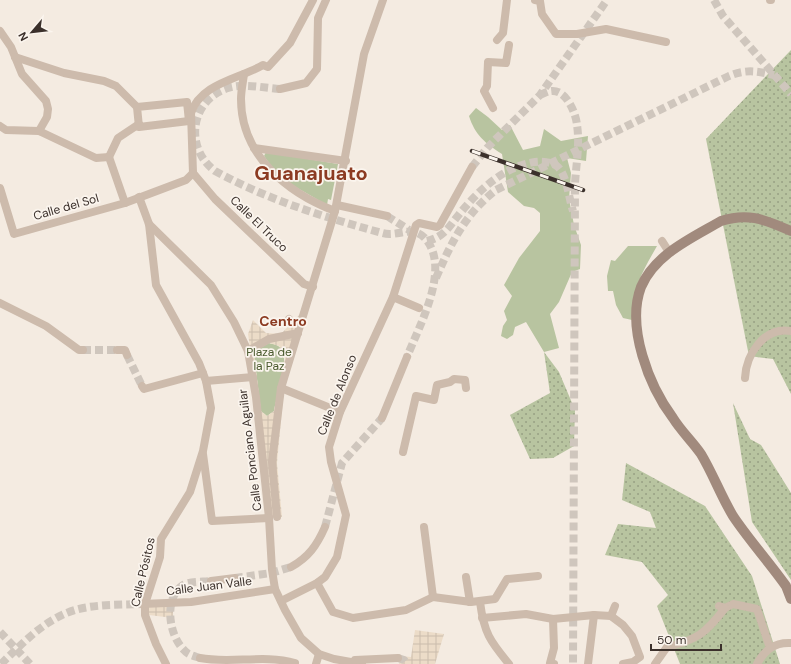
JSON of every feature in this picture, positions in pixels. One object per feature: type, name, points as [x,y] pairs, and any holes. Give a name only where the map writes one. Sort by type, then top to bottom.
[{"type":"street","points":[[193,173],[191,113],[198,99],[210,90],[263,65],[268,66],[280,55],[295,36],[313,0]]},
{"type":"street","points":[[280,89],[306,83],[317,69],[318,18],[326,0]]},
{"type":"street","points":[[383,0],[364,54],[346,161],[336,208],[281,388],[272,462],[272,570],[275,589],[293,627],[301,638],[318,654],[334,659],[346,660],[398,658]]},
{"type":"street","points":[[497,40],[503,33],[507,0]]},
{"type":"street","points":[[535,0],[540,1],[542,14],[556,34],[583,33],[606,29],[666,42]]},
{"type":"street","points":[[0,31],[11,47],[22,74],[46,101],[47,117],[39,131]]},
{"type":"street","points":[[493,108],[484,91],[487,86],[488,62],[506,63],[509,45]]},
{"type":"street","points":[[15,57],[64,73],[116,86],[137,107],[139,127],[189,121],[187,102],[137,107]]},
{"type":"street","points":[[244,74],[242,107],[244,121],[254,148],[275,176],[288,187],[320,205],[387,216]]},
{"type":"street","points":[[124,203],[109,157],[118,138],[139,124]]},
{"type":"street","points":[[0,126],[6,130],[39,131],[96,158],[109,157]]},
{"type":"street","points":[[254,148],[346,161]]},
{"type":"street","name":"Calle de Alonso","points":[[281,601],[317,583],[325,577],[337,557],[346,515],[331,462],[329,447],[340,412],[393,297],[418,223],[437,227],[440,225],[472,167]]},
{"type":"street","name":"Calle del Sol","points":[[0,188],[4,208],[14,234],[124,203],[186,180],[193,173]]},
{"type":"street","name":"Calle El Truco","points":[[193,173],[215,199],[304,284],[312,287]]},
{"type":"street","points":[[139,197],[149,224]]},
{"type":"street","points":[[791,231],[749,216],[732,217],[721,221],[668,252],[652,268],[638,298],[639,338],[646,369],[664,404],[700,454],[734,516],[786,586],[791,599]]},
{"type":"street","name":"Calle Ponciano Aguilar","points":[[149,224],[211,285],[234,322],[248,351],[273,517]]},
{"type":"street","name":"Calle Pósitos","points":[[149,224],[156,285],[200,363],[205,377],[211,408],[203,451],[190,492],[161,539],[160,557],[144,604],[145,615],[156,644],[166,664]]},
{"type":"street","points":[[662,242],[668,252]]},
{"type":"street","points":[[393,297],[419,308]]},
{"type":"street","points":[[0,303],[46,326],[79,350],[83,350]]},
{"type":"street","points":[[744,378],[745,367],[749,356],[762,339],[783,330],[791,331]]},
{"type":"street","points":[[248,351],[269,339],[298,333]]},
{"type":"street","points":[[382,418],[407,357]]},
{"type":"street","points":[[143,388],[205,377],[253,377]]},
{"type":"street","points":[[403,452],[416,396],[434,400],[437,385],[450,382],[454,379],[465,380],[466,388]]},
{"type":"street","points":[[281,388],[340,412]]},
{"type":"street","points":[[203,451],[212,521],[273,517]]},
{"type":"street","points":[[291,567],[301,561],[315,548],[325,527]]},
{"type":"street","points":[[424,528],[433,597]]},
{"type":"street","points":[[317,583],[333,612],[353,618],[406,610],[433,597],[470,602],[495,599],[507,579],[538,576]]},
{"type":"street","points":[[466,577],[470,602]]},
{"type":"street","points":[[211,581],[235,578]]},
{"type":"street","name":"Calle Juan Valle","points":[[144,604],[192,602],[275,589]]},
{"type":"street","points":[[480,602],[482,618],[490,641],[509,664]]},
{"type":"street","points":[[655,664],[667,647],[690,642],[714,622],[722,607],[733,604],[758,609],[770,648]]},
{"type":"street","points":[[611,616],[615,606]]},
{"type":"street","points":[[482,618],[526,614],[553,619],[594,615],[611,616],[623,625],[632,636],[640,657],[627,664]]},
{"type":"street","points":[[588,664],[594,615]]},
{"type":"street","points":[[553,619],[554,648],[550,663],[554,664]]},
{"type":"street","points":[[757,664],[770,648],[778,643],[791,643]]},
{"type":"street","points":[[316,664],[318,654]]},
{"type":"street","points":[[202,660],[216,662],[283,659],[295,663]]},
{"type":"street","points":[[346,660],[362,664]]},
{"type":"green space","points":[[791,50],[791,394],[773,359],[749,356],[706,139]]},
{"type":"green space","points":[[476,108],[502,130],[510,125],[523,150],[540,146],[544,129],[561,141],[588,136],[586,161],[567,158],[571,173],[569,199],[574,225],[581,245],[580,269],[572,272],[559,302],[550,314],[559,348],[544,352],[526,322],[515,327],[513,335],[507,339],[501,336],[503,326],[507,320],[504,311],[512,296],[504,285],[519,258],[540,231],[540,213],[534,208],[524,206],[508,192],[502,154],[481,138],[471,123],[469,116]]},
{"type":"green space","points":[[266,152],[338,164],[331,200],[328,199],[327,205],[280,178],[264,156]]},
{"type":"green space","points":[[628,246],[657,246],[639,281],[633,300],[632,320],[623,318],[616,305],[613,291],[608,291],[607,276],[611,260],[615,261]]},
{"type":"green space","name":"Plaza de la Paz","points":[[269,343],[281,348],[284,355],[284,362],[274,411],[267,416],[261,411],[254,355],[256,350]]},
{"type":"green space","points":[[544,352],[559,372],[575,410],[574,446],[553,458],[530,459],[510,415],[550,393]]},
{"type":"green space","points":[[733,403],[750,439],[761,445],[791,493],[791,580],[752,522]]},
{"type":"green space","points":[[626,463],[705,506],[752,576],[780,664],[680,664],[657,606],[668,595],[642,562],[605,555],[618,524],[656,528],[650,512],[622,500]]},
{"type":"shaded area","points":[[306,308],[284,389],[277,463],[282,517],[272,518],[260,412],[248,334],[253,320],[266,333],[281,334]],"holes":[[[269,343],[279,346],[285,359],[274,411],[267,416],[261,411],[254,355],[256,350]]]},
{"type":"shaded area","points":[[148,605],[173,606],[173,618],[149,615]]},
{"type":"shaded area","points":[[415,630],[444,634],[435,664],[399,664],[400,656],[411,657]]},
{"type":"tunnel","points":[[472,167],[487,148],[540,95],[607,0]]},
{"type":"tunnel","points":[[714,0],[723,16],[791,94]]},
{"type":"tunnel","points":[[436,278],[453,241],[467,219],[485,199],[496,190],[729,76],[741,72],[752,71],[774,75]]},
{"type":"tunnel","points":[[280,89],[240,86],[228,88],[215,94],[199,113],[195,138],[199,150],[205,161],[215,171],[255,191],[339,221],[382,233],[394,234],[412,232],[423,236],[428,242],[434,255],[434,284],[430,300],[407,357]]},
{"type":"tunnel","points":[[540,95],[550,91],[556,91],[566,98],[575,114],[578,132],[575,184],[573,664]]},
{"type":"tunnel","points":[[427,241],[438,237],[447,230],[476,195],[485,187],[513,168],[524,164],[547,162],[558,167],[564,176],[573,211]]},
{"type":"tunnel","points":[[387,216],[409,230]]},
{"type":"tunnel","points":[[83,350],[117,350]]},
{"type":"tunnel","points":[[127,355],[142,386]]},
{"type":"tunnel","points":[[325,527],[342,463],[382,418]]},
{"type":"tunnel","points":[[235,578],[271,573],[291,567]]},
{"type":"tunnel","points":[[200,658],[187,653],[179,644],[172,627],[170,617],[171,608],[177,591],[183,585],[193,582],[211,581]]},
{"type":"tunnel","points":[[1,664],[35,632],[64,614],[91,607],[142,604]]},
{"type":"tunnel","points":[[0,632],[30,664]]},
{"type":"tunnel","points":[[398,658],[404,660],[407,664]]},
{"type":"railway","points":[[472,151],[583,190]]},
{"type":"district","name":"Guanajuato","points":[[311,173]]},
{"type":"district","name":"Centro","points":[[283,321]]}]
